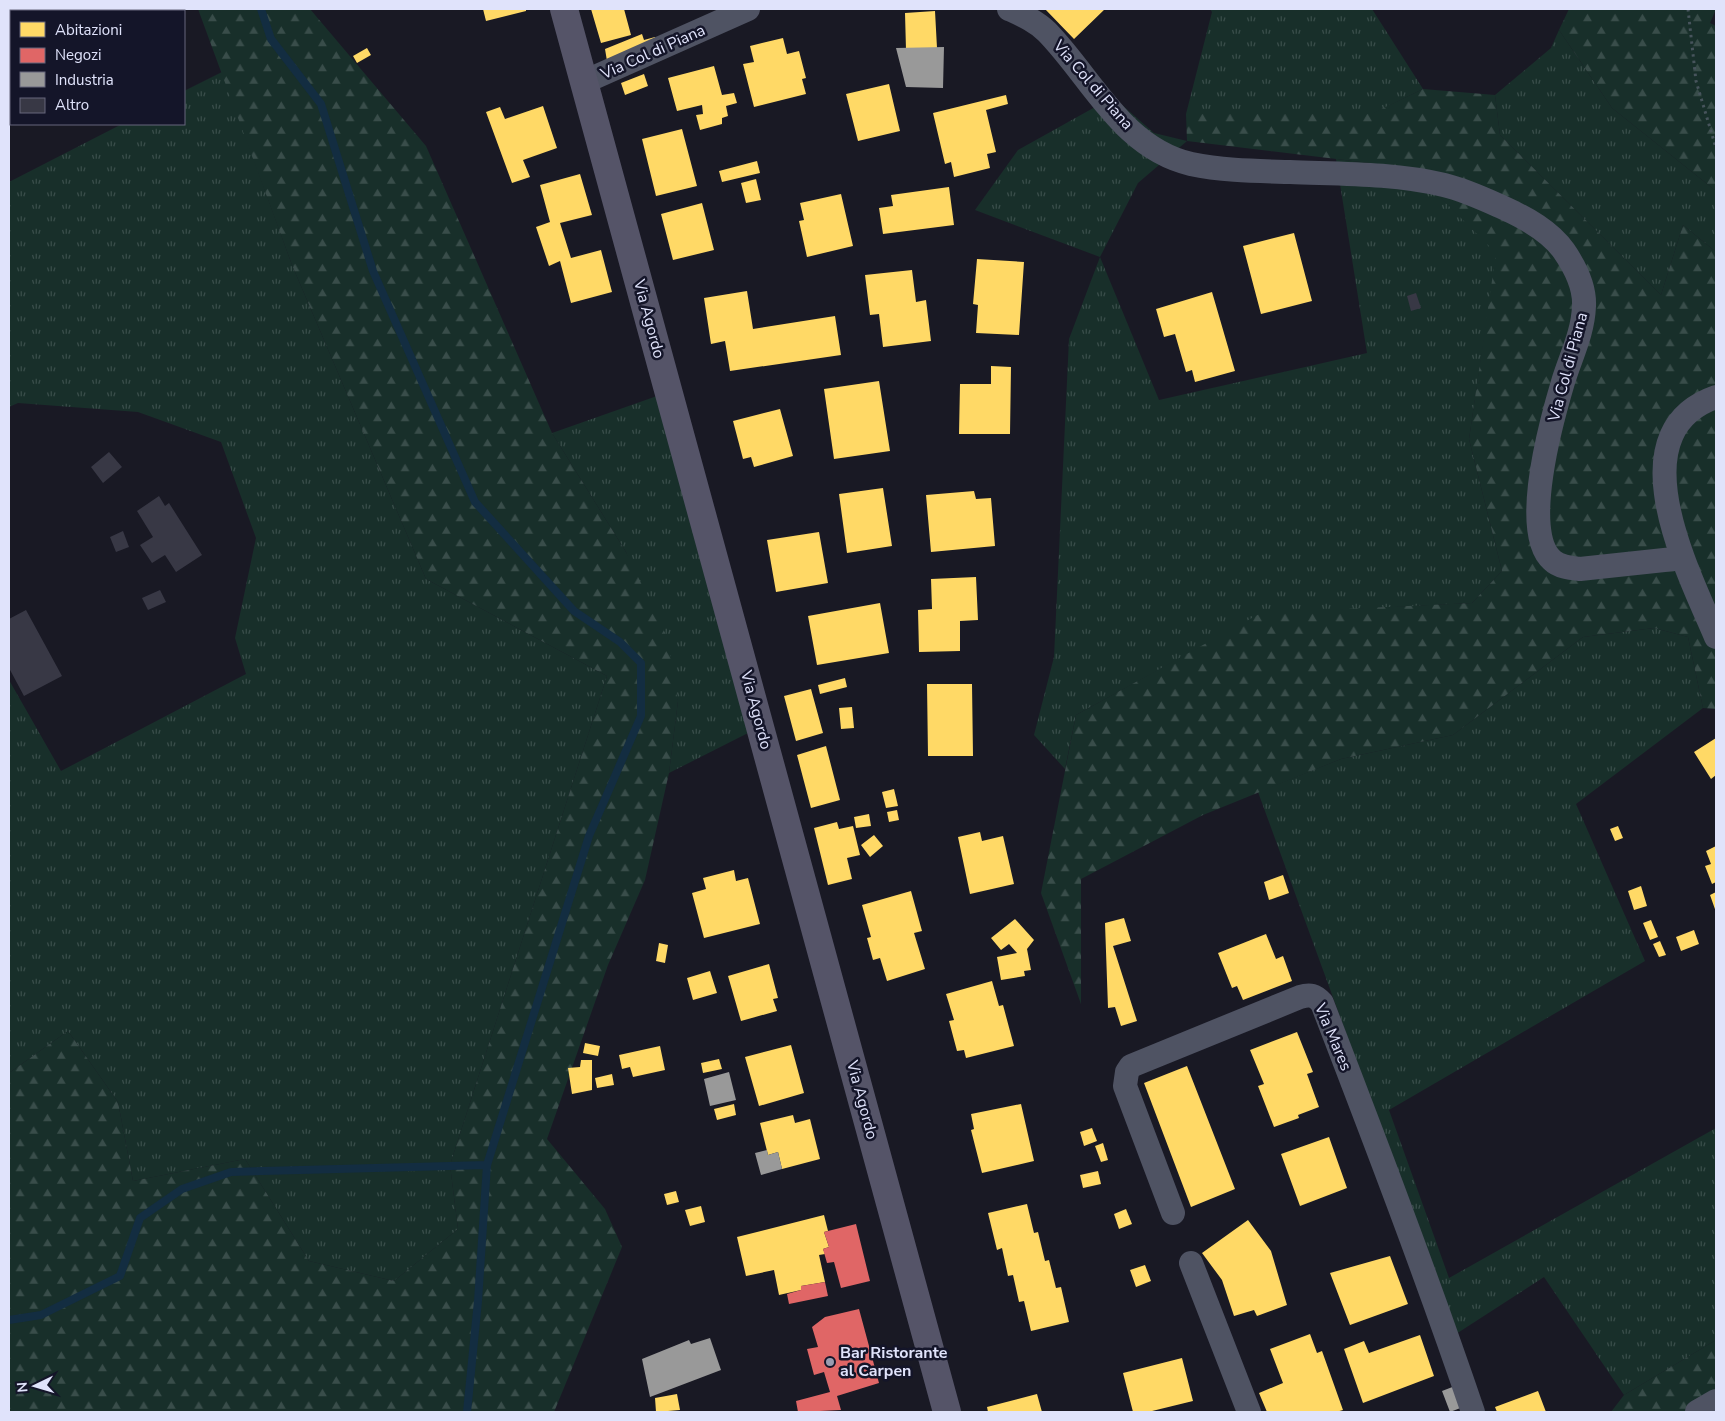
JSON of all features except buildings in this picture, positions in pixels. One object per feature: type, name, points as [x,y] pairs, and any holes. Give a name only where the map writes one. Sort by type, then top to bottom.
[{"type":"main road","name":"Via Agordo","points":[[564,9],[944,1412]]},
{"type":"street","name":"Via Col di Piana","points":[[584,82],[748,9]]},
{"type":"street","name":"Via Col di Piana","points":[[1009,9],[1046,31],[1128,129],[1171,156],[1188,163],[1220,170],[1394,177],[1442,185],[1472,194],[1526,218],[1546,233],[1561,246],[1570,259],[1583,288],[1584,304],[1578,343],[1563,381],[1540,480],[1538,518],[1540,538],[1545,552],[1553,561],[1566,567],[1580,569],[1683,558]]},
{"type":"street","points":[[1716,397],[1687,413],[1677,424],[1669,440],[1665,481],[1675,534],[1716,637]]},
{"type":"street","name":"Via Mares","points":[[1173,1213],[1125,1086],[1127,1072],[1131,1066],[1138,1061],[1300,997],[1307,995],[1318,998],[1322,1003],[1367,1119],[1442,1320],[1473,1412]]},
{"type":"street","points":[[1191,1263],[1249,1412]]},
{"type":"street","points":[[1697,1412],[1716,1401]]},
{"type":"path","points":[[1688,9],[1696,81],[1716,148]]},
{"type":"green space","points":[[198,9],[310,9],[426,146],[552,433],[626,552],[667,637],[678,701],[669,773],[645,880],[608,965],[547,1139],[605,1209],[622,1247],[554,1412],[9,1412],[9,1073],[68,1031],[118,1102],[133,1181],[245,1159],[309,1261],[394,1281],[458,1229],[450,1165],[607,676],[426,579],[292,265]]},
{"type":"green space","points":[[1210,9],[1372,9],[1423,89],[1372,114],[1186,114],[1212,12]]},
{"type":"green space","points":[[1569,9],[1716,9],[1710,23],[1716,26],[1716,191],[1612,108],[1559,30]]},
{"type":"green space","points":[[1559,30],[1612,108],[1716,191],[1716,252],[1683,225],[1661,295],[1500,135],[1495,95],[1551,48]]},
{"type":"green space","points":[[222,72],[292,265],[426,579],[607,676],[450,1165],[458,1229],[394,1281],[309,1261],[245,1159],[133,1181],[118,1102],[68,1031],[9,1073],[9,680],[61,771],[246,674],[235,638],[256,538],[221,442],[138,412],[18,403],[9,407],[9,182],[120,125],[185,125],[185,90]]},
{"type":"green space","points":[[1423,89],[1495,95],[1500,135],[1661,295],[1683,225],[1716,252],[1716,709],[1703,708],[1688,637],[1654,628],[1583,637],[1453,735],[1341,759],[1203,815],[1081,879],[1081,1004],[1041,893],[1076,715],[1261,613],[1472,603],[1502,571],[1469,439],[1496,253],[1411,168],[1187,141],[1186,114],[1371,114]]},
{"type":"green space","points":[[1113,97],[1154,133],[1187,141],[1138,183],[1100,257],[975,210],[1018,150]]},
{"type":"green space","points":[[1336,159],[1411,168],[1497,253],[1469,439],[1502,571],[1472,603],[1261,614],[1076,715],[1065,769],[1034,735],[1054,657],[1069,339],[1100,257],[1159,400],[1367,353]]},
{"type":"green space","points":[[657,396],[752,731],[669,773],[678,701],[626,552],[552,433]]},
{"type":"green space","points":[[1654,628],[1688,637],[1703,708],[1576,804],[1645,961],[1389,1110],[1449,1278],[1716,1128],[1716,1340],[1624,1395],[1544,1277],[1456,1334],[1258,792],[1341,759],[1453,735],[1583,637]]},
{"type":"green space","points":[[1716,1340],[1716,1412],[1611,1412],[1624,1395]]},
{"type":"waterway","points":[[261,9],[271,39],[321,104],[373,271],[475,502],[574,611],[620,642],[641,663],[641,716],[589,836],[487,1165],[478,1301],[467,1412]]},
{"type":"waterway","points":[[9,1320],[41,1315],[120,1276],[140,1218],[182,1189],[231,1172],[487,1165]]},
{"type":"place","name":"Bar Ristorante al Carpen","points":[[830,1362]]}]
